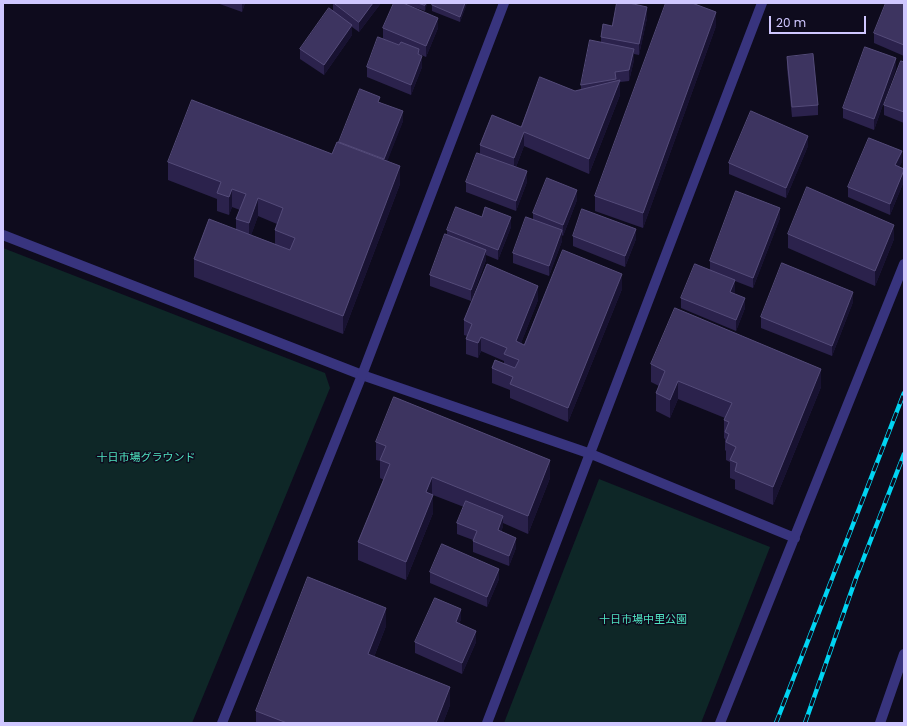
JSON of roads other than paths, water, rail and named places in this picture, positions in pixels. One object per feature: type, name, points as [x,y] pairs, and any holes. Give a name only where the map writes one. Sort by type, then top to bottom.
[{"type":"street","points":[[222,723],[362,375],[504,3]]},
{"type":"street","points":[[487,723],[762,3]]},
{"type":"street","points":[[3,235],[362,375],[591,454],[795,538]]},
{"type":"street","points":[[720,723],[904,264]]},
{"type":"street","points":[[880,723],[904,654]]},
{"type":"railway","points":[[776,723],[904,393]]},
{"type":"railway","points":[[805,723],[856,578],[904,454]]},
{"type":"park label","name":"十日市場グラウンド","points":[[146,458]]},
{"type":"park label","name":"十日市場中里公園","points":[[643,620]]}]
